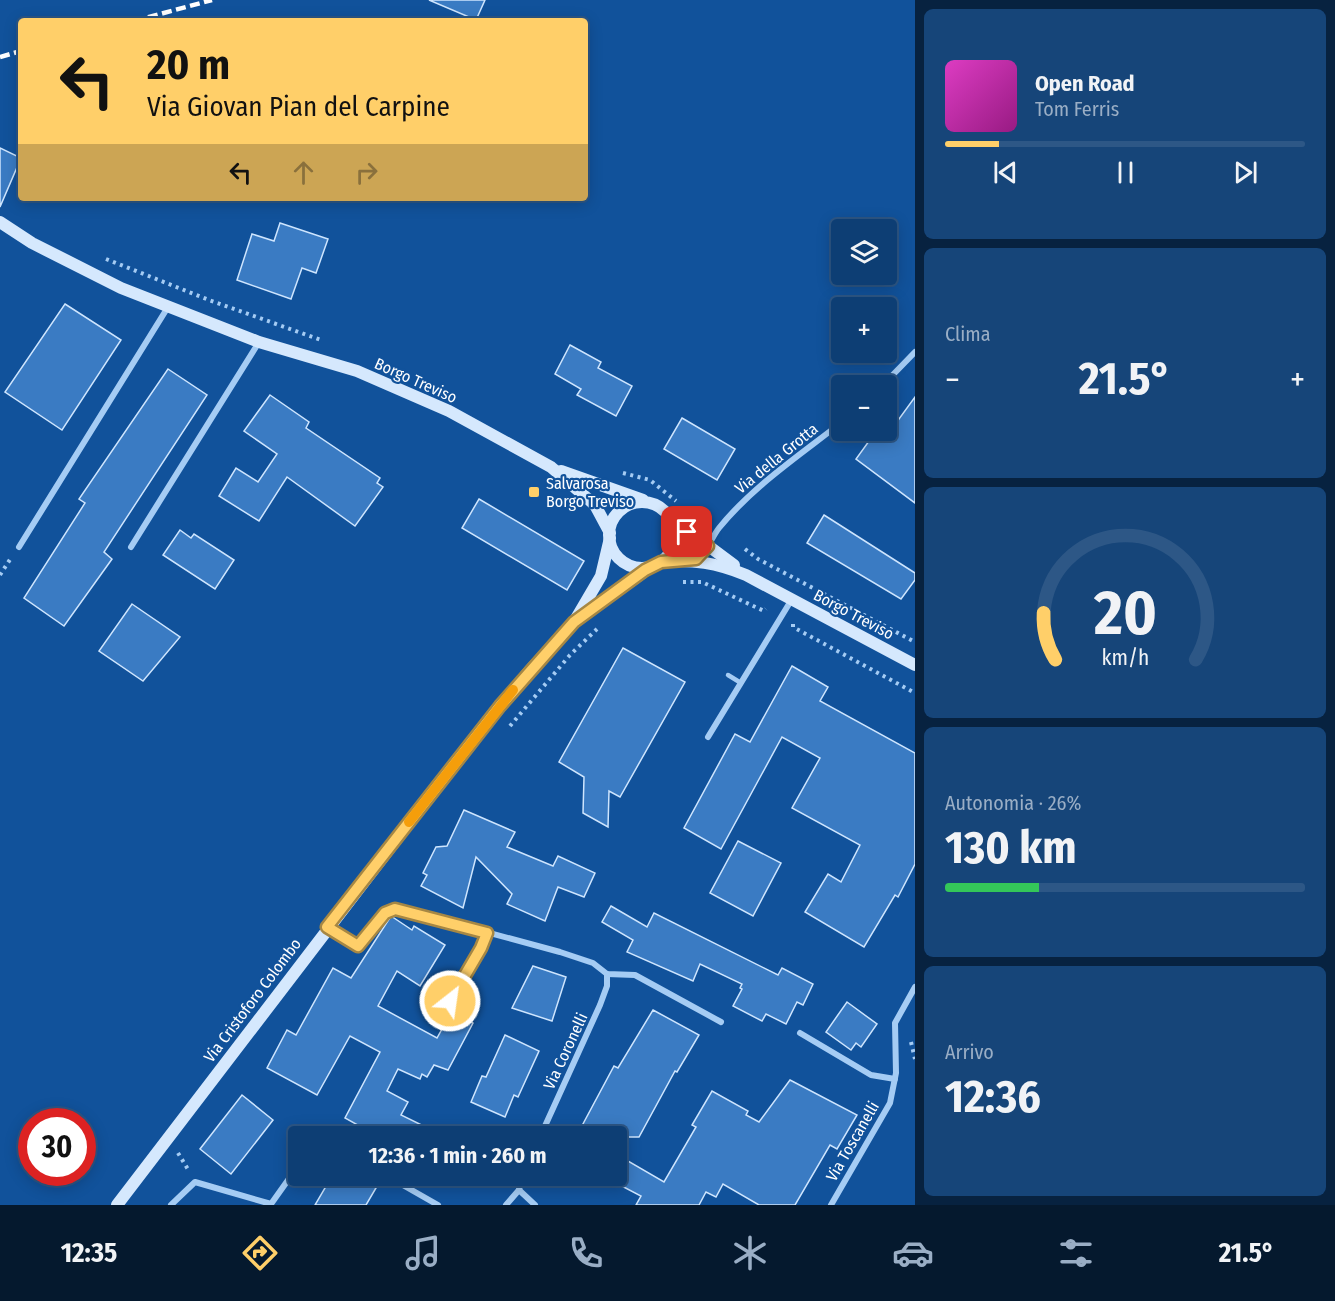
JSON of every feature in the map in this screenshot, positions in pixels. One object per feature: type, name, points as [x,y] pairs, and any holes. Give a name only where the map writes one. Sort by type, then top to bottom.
[{"type":"street","name":"Borgo Treviso","points":[[0,222],[32,243],[111,283],[259,342],[357,371],[449,411],[551,468],[650,503]]},
{"type":"street","points":[[19,548],[168,307]]},
{"type":"street","points":[[131,547],[259,342]]},
{"type":"street","points":[[893,375],[915,352]]},
{"type":"street","name":"Via della Grotta","points":[[692,560],[702,554],[719,528],[748,497],[831,431]]},
{"type":"street","name":"Borgo Treviso","points":[[551,468],[595,505],[610,536]]},
{"type":"street","points":[[641,501],[650,503],[666,513],[674,528],[674,542],[658,564],[632,566],[622,561],[615,553],[610,536],[614,518],[624,507],[641,501]]},
{"type":"street","name":"Borgo Treviso","points":[[666,513],[687,532],[746,575]]},
{"type":"street","name":"Via Cristoforo Colombo","points":[[117,1205],[327,927],[497,710],[574,622],[602,576],[610,536]]},
{"type":"street","name":"Borgo Treviso","points":[[658,564],[692,560],[725,566],[915,665]]},
{"type":"street","name":"Via Cristoforo Colombo","points":[[574,622],[658,564]]},
{"type":"street","points":[[708,737],[792,599]]},
{"type":"street","points":[[327,927],[358,946],[385,913],[395,909],[581,958],[607,974],[635,975],[722,1022]]},
{"type":"street","points":[[440,1018],[481,948],[487,933]]},
{"type":"street","name":"Via Coronelli","points":[[545,1126],[600,1005],[607,986],[607,974]]},
{"type":"street","name":"Via Toscanelli","points":[[831,1205],[885,1113],[895,1079],[895,1023],[915,987]]},
{"type":"street","points":[[800,1033],[871,1075],[895,1079]]},
{"type":"street","points":[[171,1205],[196,1182],[271,1204],[288,1180]]},
{"type":"street","points":[[405,1186],[438,1205]]},
{"type":"street","points":[[506,1205],[520,1186]]},
{"type":"street","points":[[519,1190],[535,1205]]},
{"type":"lane","points":[[728,675],[741,683]]},
{"type":"path","points":[[0,575],[12,556]]},
{"type":"path","points":[[758,559],[915,642]]},
{"type":"path","points":[[687,575],[723,584]]},
{"type":"path","points":[[683,582],[702,582],[764,611],[766,609],[756,600]]},
{"type":"path","points":[[794,623],[793,627],[915,693]]},
{"type":"path","points":[[507,729],[570,655],[600,627]]},
{"type":"path","points":[[798,638],[801,631]]},
{"type":"path","points":[[909,1035],[915,1059]]},
{"type":"path","points":[[178,1153],[196,1182]]},
{"type":"building","points":[[429,0],[485,0],[477,18],[471,18]]},
{"type":"building","points":[[0,148],[18,157],[18,165],[0,207]]},
{"type":"building","points":[[280,223],[328,239],[316,273],[302,268],[291,299],[237,280],[252,234],[274,241]]},
{"type":"building","points":[[65,304],[121,340],[62,430],[5,392]]},
{"type":"building","points":[[570,345],[601,362],[598,368],[632,386],[616,416],[577,395],[581,389],[555,374]]},
{"type":"building","points":[[168,369],[207,395],[104,552],[112,559],[64,626],[24,598],[85,503],[79,499]]},
{"type":"building","points":[[270,395],[309,422],[306,428],[380,478],[377,483],[383,487],[355,526],[287,477],[259,521],[219,496],[236,468],[258,482],[277,454],[244,431]]},
{"type":"building","points":[[915,397],[915,503],[856,459],[869,441],[897,441],[897,422]]},
{"type":"building","points":[[682,418],[735,449],[717,480],[664,449]]},
{"type":"building","points":[[479,499],[584,561],[567,590],[462,528]]},
{"type":"building","points":[[824,515],[915,573],[915,580],[901,599],[807,543]]},
{"type":"building","points":[[180,530],[191,538],[194,534],[234,560],[215,589],[163,555]]},
{"type":"building","points":[[132,604],[180,637],[143,681],[99,651]]},
{"type":"building","points":[[623,648],[685,682],[620,797],[609,791],[608,827],[583,813],[584,777],[559,762]]},
{"type":"building","points":[[792,666],[828,687],[820,701],[915,753],[915,864],[898,897],[895,895],[864,947],[805,912],[828,874],[841,882],[860,845],[792,808],[820,758],[782,737],[721,849],[684,828],[735,734],[750,742]]},
{"type":"building","points":[[464,810],[515,832],[507,847],[553,866],[558,856],[595,873],[584,897],[558,887],[545,921],[507,904],[512,894],[476,857],[463,908],[421,886],[427,875],[423,873],[436,847],[447,846]]},
{"type":"building","points":[[738,841],[781,863],[753,916],[710,893]]},
{"type":"building","points":[[611,906],[647,927],[654,913],[778,975],[782,968],[813,984],[803,1005],[797,1002],[786,1024],[766,1014],[762,1021],[733,1006],[742,989],[740,988],[742,984],[700,964],[693,981],[627,952],[633,940],[602,922]]},
{"type":"building","points":[[391,916],[412,930],[414,926],[445,945],[420,986],[397,971],[378,1006],[437,1038],[452,1011],[473,1023],[448,1070],[434,1065],[427,1077],[422,1074],[420,1079],[398,1069],[387,1091],[408,1102],[401,1115],[424,1126],[360,1126],[345,1118],[380,1052],[350,1036],[317,1095],[267,1068],[287,1030],[296,1035],[333,968],[351,978]]},
{"type":"building","points":[[533,966],[566,977],[552,1021],[512,1008]]},
{"type":"building","points":[[847,1002],[877,1024],[861,1047],[856,1043],[851,1050],[826,1032]]},
{"type":"building","points":[[653,1010],[699,1035],[677,1072],[675,1071],[639,1137],[627,1137],[627,1126],[582,1126],[614,1066],[618,1068]]},
{"type":"building","points":[[505,1035],[539,1051],[518,1097],[514,1095],[505,1117],[471,1102],[482,1076],[486,1077]]},
{"type":"building","points":[[790,1080],[857,1115],[837,1149],[830,1145],[795,1205],[759,1205],[723,1184],[716,1197],[706,1192],[699,1205],[636,1205],[641,1196],[622,1186],[627,1186],[627,1160],[664,1182],[696,1127],[692,1125],[712,1091],[748,1111],[746,1115],[759,1122]]},
{"type":"building","points":[[242,1095],[273,1120],[231,1174],[200,1149]]},
{"type":"building","points":[[326,1186],[373,1186],[376,1188],[366,1205],[315,1205]]},
{"type":"railway","points":[[145,18],[212,0]]},
{"type":"railway","points":[[0,57],[18,52]]},
{"type":"slow traffic","points":[[409,822],[513,690]]},
{"type":"place","name":"Salvarosa Borgo Treviso","points":[[534,492]]},
{"type":"route","points":[[450,1001],[484,943],[487,933],[395,909],[385,913],[363,943],[358,946],[327,927],[500,706],[574,622],[645,570],[661,562],[692,560],[702,554],[708,546],[687,532]]}]
